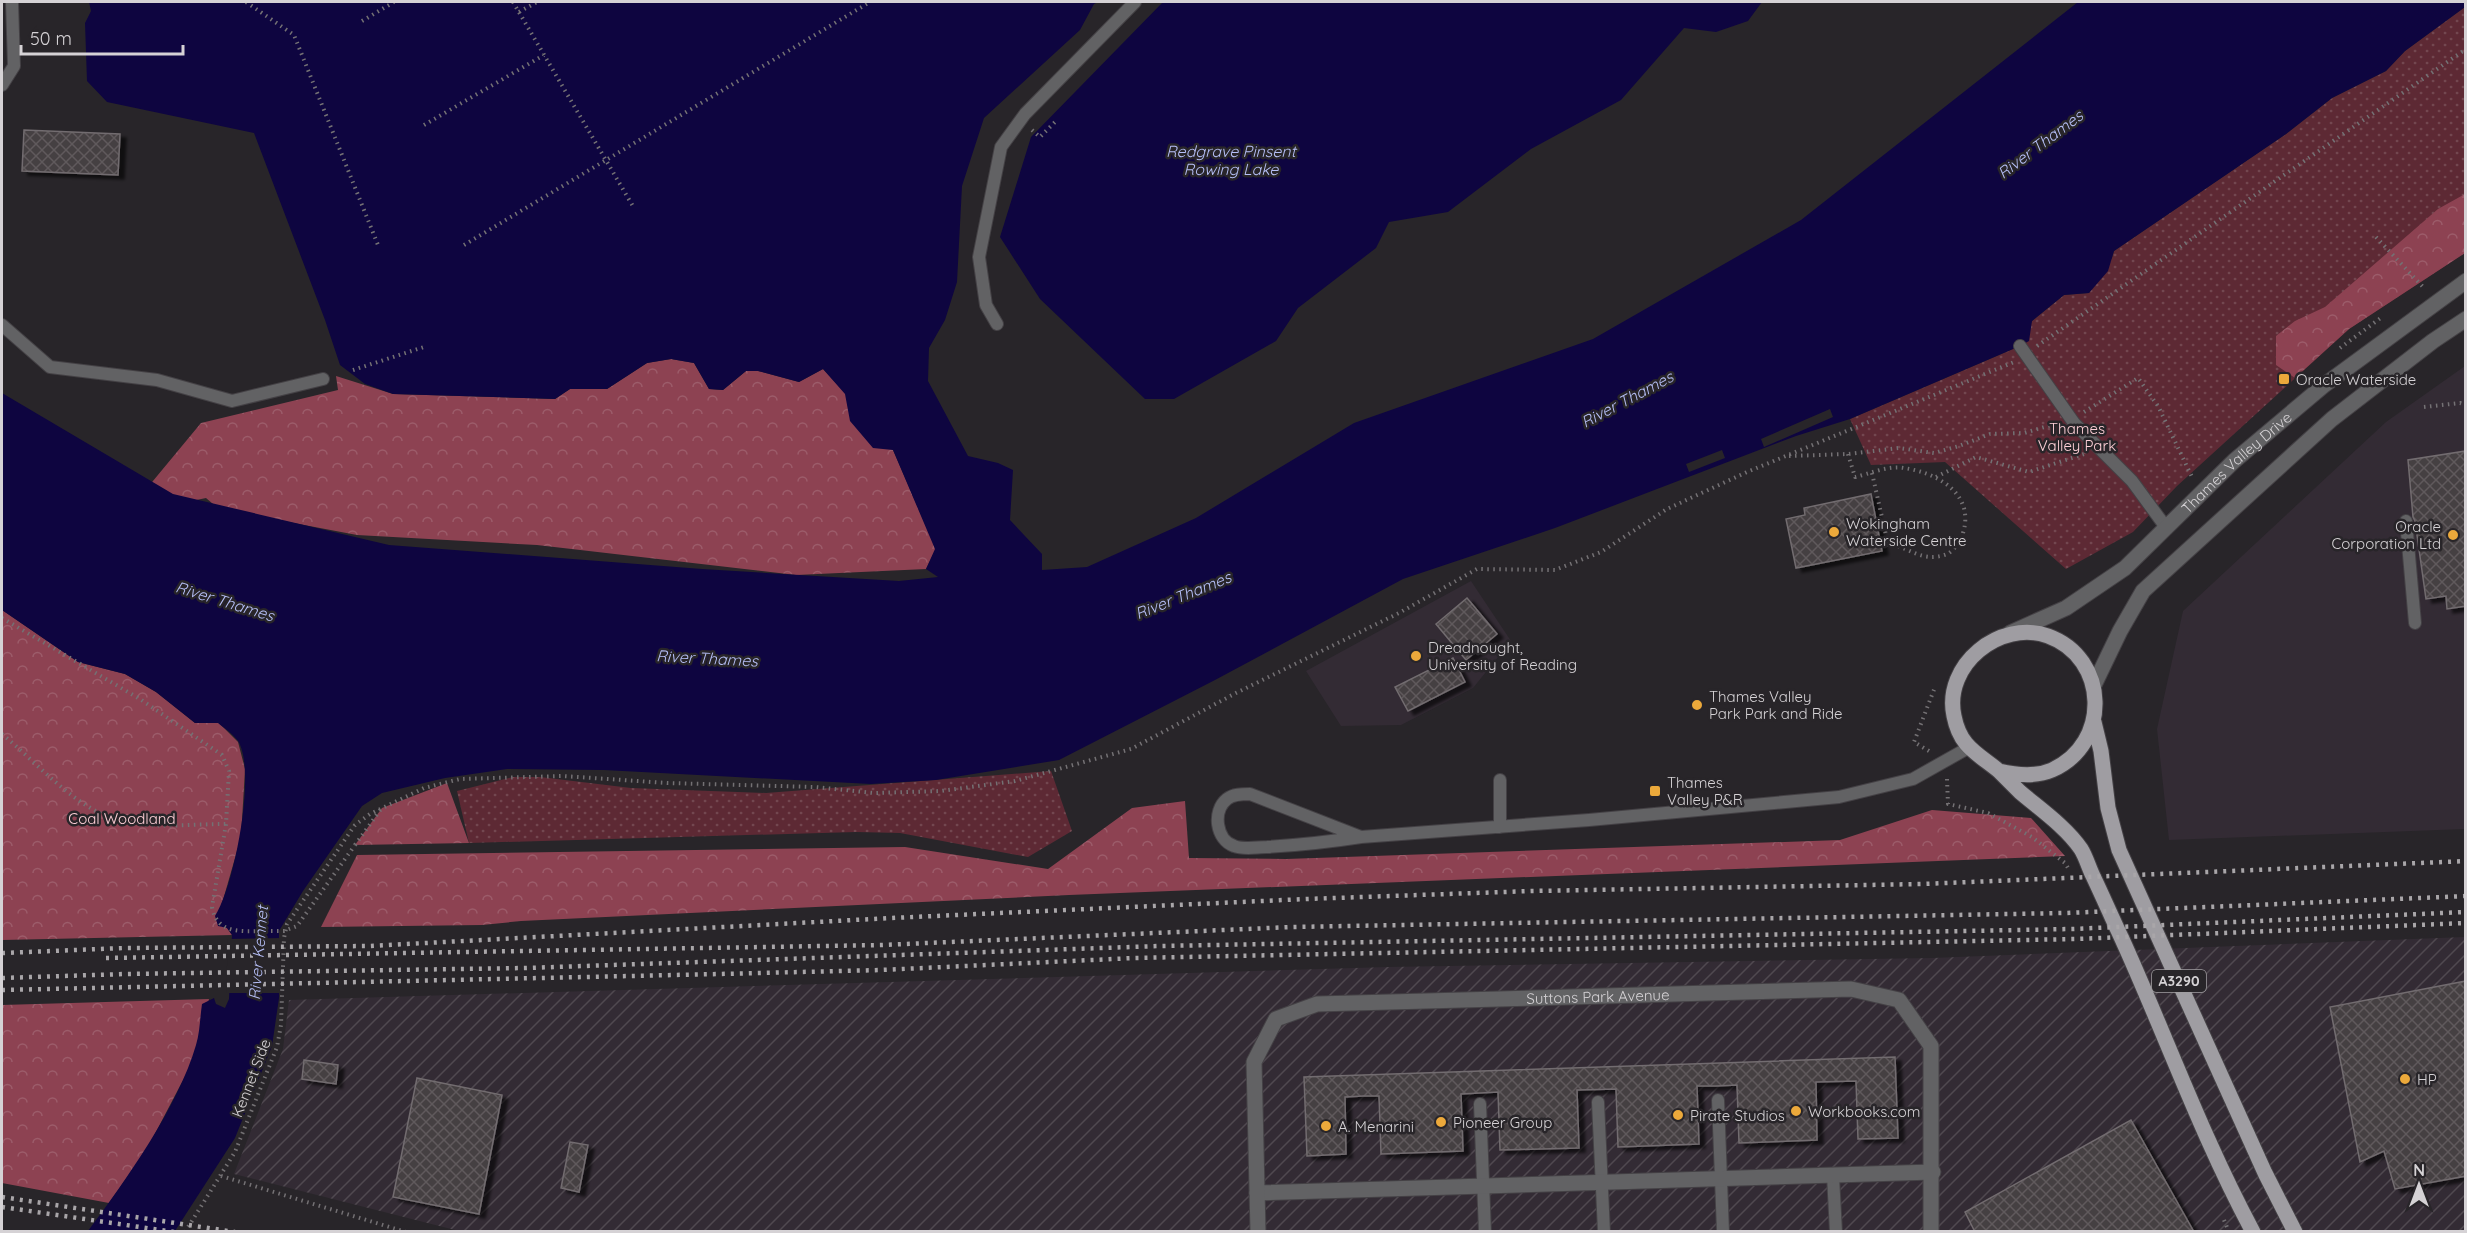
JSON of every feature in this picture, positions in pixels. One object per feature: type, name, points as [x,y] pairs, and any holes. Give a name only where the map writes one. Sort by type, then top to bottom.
[{"type":"main road","points":[[2033,633],[2048,636],[2068,647],[2084,663],[2094,685],[2097,710],[2087,739],[2070,759],[2051,771],[2020,776],[1999,771],[1968,748],[1962,739],[1953,714],[1955,686],[1966,662],[1980,648],[2005,635],[2033,633]]},
{"type":"main road","name":"A3290","points":[[2094,722],[2101,751],[2108,808],[2119,850],[2265,1173],[2295,1232]]},
{"type":"main road","name":"A3290","points":[[1999,771],[2052,819],[2080,849],[2148,995],[2227,1184],[2253,1232]]},
{"type":"street","name":"Thames Valley Drive","points":[[2005,635],[2066,608],[2125,568],[2234,460],[2323,386],[2466,281]]},
{"type":"street","name":"Thames Valley Drive","points":[[2094,685],[2120,631],[2143,591],[2332,419],[2433,340],[2466,319]]},
{"type":"street","name":"Suttons Park Avenue","points":[[1258,1232],[1254,1062],[1276,1019],[1317,1004],[1851,989],[1899,1000],[1931,1046],[1933,1173],[1931,1232]]},
{"type":"street","points":[[1257,1193],[1933,1173]]},
{"type":"lane","points":[[2,85],[14,66],[12,2]]},
{"type":"lane","points":[[998,324],[986,305],[979,257],[1001,147],[1020,120],[1135,2]]},
{"type":"lane","points":[[2,325],[50,367],[157,380],[232,401],[323,380]]},
{"type":"lane","points":[[2023,350],[2074,423],[2132,481],[2165,526]]},
{"type":"lane","points":[[2406,521],[2415,623]]},
{"type":"lane","points":[[1360,837],[1250,794],[1227,799],[1218,814],[1221,835],[1232,846],[1238,848],[1322,844],[1360,837],[1839,797],[1913,779],[1968,748]]},
{"type":"lane","points":[[1500,780],[1500,827]]},
{"type":"lane","points":[[1718,1100],[1723,1232]]},
{"type":"lane","points":[[1598,1102],[1604,1232]]},
{"type":"lane","points":[[1480,1104],[1485,1232]]},
{"type":"lane","points":[[1833,1176],[1836,1232]]},
{"type":"path","points":[[246,2],[294,35],[378,245]]},
{"type":"path","points":[[362,21],[394,2]]},
{"type":"path","points":[[513,2],[634,208]]},
{"type":"path","points":[[519,12],[537,2]]},
{"type":"path","points":[[464,245],[870,2]]},
{"type":"path","name":"Kennet Side","points":[[185,1232],[235,1152],[277,1047],[281,1025],[284,938],[287,924],[355,825],[382,808],[423,788],[460,779],[513,777],[563,776],[667,783],[815,787],[874,793],[941,790],[1015,781],[1131,750],[1236,693],[1399,613],[1477,569],[1555,570],[1601,552],[1667,509],[1785,457],[2017,361],[2023,350],[2466,49]]},
{"type":"path","points":[[424,125],[544,55]]},
{"type":"path","points":[[1020,120],[1040,137],[1057,120]]},
{"type":"path","points":[[2376,237],[2425,289]]},
{"type":"path","points":[[353,370],[427,346]]},
{"type":"path","points":[[2087,410],[2138,378],[2158,406],[2193,481]]},
{"type":"path","points":[[2424,407],[2460,403],[2466,405]]},
{"type":"path","points":[[1785,457],[1848,454],[1899,448],[1934,453],[1959,447],[1990,434],[2024,433],[2050,426]]},
{"type":"path","points":[[1935,477],[1976,457],[2029,472],[2101,449]]},
{"type":"path","points":[[1848,454],[1855,477],[1901,467],[1935,477],[1958,493],[1965,506],[1967,522],[1961,539],[1950,553],[1934,557],[1915,555],[1890,544],[1881,545]]},
{"type":"path","points":[[1872,473],[1880,512],[1890,544]]},
{"type":"path","points":[[2,618],[140,699],[222,755],[229,771],[226,827],[212,907],[213,916],[224,928],[235,932],[265,932],[284,931],[297,926],[382,808]]},
{"type":"path","points":[[2,734],[83,804],[112,819],[152,825],[226,827]]},
{"type":"path","points":[[221,1176],[406,1232]]},
{"type":"shaded area","points":[[2465,366],[2465,829],[2169,840],[2157,729],[2183,611],[2386,422]]},
{"type":"shaded area","name":"Dreadnought, University of Reading","points":[[1471,581],[1511,641],[1473,688],[1401,725],[1341,726],[1306,671]]},
{"type":"shaded area","points":[[2465,937],[2465,1231],[463,1232],[234,1174],[283,1049],[289,1000],[1389,967],[1933,958]]},
{"type":"green space","name":"Thames Valley Park","points":[[2465,7],[2465,253],[2349,329],[2177,486],[2133,532],[2066,569],[1945,462],[1871,465],[1850,419],[2020,346],[2032,321],[2064,295],[2089,293],[2112,258],[2114,251],[2286,134],[2332,98],[2386,71],[2405,51]]},
{"type":"green space","points":[[2465,194],[2465,253],[2349,329],[2295,378],[2276,365],[2276,336],[2295,321],[2325,307],[2438,209]]},
{"type":"green space","points":[[671,359],[694,363],[709,389],[723,390],[746,371],[758,371],[799,382],[823,369],[846,394],[851,421],[893,450],[936,549],[926,569],[796,575],[537,545],[357,535],[219,509],[206,498],[177,504],[143,493],[201,423],[338,390],[336,376],[393,394],[555,399],[570,389],[607,389],[647,363]]},
{"type":"green space","name":"Coal Woodland","points":[[2,610],[78,662],[125,674],[156,692],[195,723],[218,722],[238,742],[245,769],[241,837],[221,907],[227,928],[232,935],[2,940]]},
{"type":"green space","points":[[1051,771],[1072,831],[1028,857],[900,833],[856,832],[469,843],[457,791],[513,777],[540,777],[631,788],[766,793]]},
{"type":"green space","points":[[447,783],[469,843],[355,845],[382,808]]},
{"type":"green space","points":[[1185,801],[1189,858],[1286,859],[1840,840],[1932,810],[2031,818],[2065,856],[1069,895],[521,921],[482,925],[321,927],[357,855],[905,847],[1048,869],[1132,808]]},
{"type":"green space","points":[[209,999],[193,1061],[147,1149],[109,1203],[2,1183],[2,1005]]},
{"type":"water","points":[[89,2],[1098,2],[1094,4],[1080,30],[984,118],[962,186],[957,282],[945,320],[929,348],[928,381],[968,456],[998,463],[1013,470],[1010,520],[1042,554],[1042,570],[1087,567],[1196,518],[1354,423],[1593,339],[1801,220],[2078,2],[2465,2],[2465,7],[2405,51],[2386,71],[2332,98],[2286,134],[2114,251],[2108,271],[2089,293],[2064,295],[2032,321],[2029,341],[2020,346],[1850,419],[1796,436],[1555,528],[1403,579],[1215,680],[1059,760],[936,780],[871,784],[604,770],[507,769],[445,778],[382,793],[362,806],[303,891],[279,931],[279,998],[272,1046],[235,1138],[175,1231],[88,1231],[150,1142],[177,1093],[196,1045],[202,1004],[214,998],[216,1004],[225,1008],[229,999],[232,935],[227,928],[218,926],[215,916],[229,881],[241,829],[245,777],[243,756],[238,741],[218,723],[195,723],[156,692],[125,674],[78,662],[2,610],[2,393],[173,494],[389,545],[702,569],[899,581],[938,577],[926,569],[935,549],[893,450],[873,448],[850,421],[845,394],[823,369],[799,382],[758,371],[746,371],[723,390],[709,389],[694,363],[671,359],[647,363],[607,389],[570,389],[555,399],[393,394],[365,384],[340,365],[254,133],[107,102],[87,81],[85,23],[91,11]]},
{"type":"water","name":"Redgrave Pinsent Rowing Lake","points":[[1163,2],[1762,2],[1748,21],[1716,32],[1684,28],[1621,100],[1531,149],[1448,212],[1389,222],[1376,248],[1298,308],[1276,341],[1174,399],[1145,399],[1040,299],[1000,237],[1031,137]]},
{"type":"pier","points":[[1830,409],[1833,417],[1764,447],[1761,439]]},
{"type":"pier","points":[[1722,450],[1725,458],[1689,472],[1686,464]]},
{"type":"pier","points":[[282,938],[282,993],[226,993],[228,939]]},
{"type":"building","points":[[24,130],[120,134],[118,175],[22,171]]},
{"type":"building","name":"Oracle Corporation Ltd","points":[[2466,451],[2466,606],[2447,609],[2446,596],[2426,599],[2413,517],[2408,460]]},
{"type":"building","name":"Wokingham Waterside Centre","points":[[1871,494],[1882,551],[1796,568],[1786,519],[1805,515],[1804,508]]},
{"type":"building","points":[[1467,598],[1497,634],[1466,660],[1436,624]]},
{"type":"building","points":[[1453,658],[1465,682],[1408,711],[1395,687]]},
{"type":"building","name":"HP","points":[[2466,981],[2466,1176],[2395,1189],[2384,1151],[2360,1162],[2330,1007]]},
{"type":"building","points":[[1895,1057],[1898,1138],[1858,1139],[1856,1081],[1816,1082],[1817,1140],[1739,1143],[1737,1085],[1697,1086],[1699,1144],[1618,1147],[1616,1089],[1577,1090],[1579,1148],[1500,1150],[1498,1092],[1461,1094],[1463,1151],[1381,1154],[1379,1096],[1363,1096],[1345,1097],[1346,1154],[1307,1156],[1304,1077]]},
{"type":"building","points":[[304,1060],[338,1065],[336,1084],[302,1079]]},
{"type":"building","points":[[417,1078],[502,1095],[479,1214],[393,1197]]},
{"type":"building","points":[[2131,1120],[2194,1232],[1975,1232],[1965,1212]]},
{"type":"building","points":[[570,1142],[588,1145],[579,1192],[561,1188]]},
{"type":"railway","points":[[2,953],[125,948],[370,946],[891,918],[1306,899],[1532,891],[1923,884],[2466,861]]},
{"type":"railway","points":[[106,958],[882,945],[1292,927],[2065,913],[2466,896]]},
{"type":"railway","points":[[2,978],[526,968],[1160,946],[2072,929],[2466,912]]},
{"type":"railway","points":[[2,990],[881,970],[1134,958],[2075,939],[2466,923]]},
{"type":"railway","points":[[2,1197],[235,1232]]},
{"type":"railway","points":[[2,1207],[174,1232]]},
{"type":"place","name":"Oracle Waterside","points":[[2284,379]]},
{"type":"place","name":"Wokingham Waterside Centre","points":[[1834,532]]},
{"type":"place","name":"Oracle Corporation Ltd","points":[[2453,535]]},
{"type":"place","name":"Dreadnought, University of Reading","points":[[1416,656]]},
{"type":"place","name":"Thames Valley Park Park and Ride","points":[[1697,705]]},
{"type":"place","name":"Thames Valley P&R","points":[[1655,791]]},
{"type":"place","name":"HP","points":[[2405,1079]]},
{"type":"place","name":"Workbooks.com","points":[[1796,1111]]},
{"type":"place","name":"Pirate Studios","points":[[1678,1115]]},
{"type":"place","name":"Pioneer Group","points":[[1441,1122]]},
{"type":"place","name":"A. Menarini","points":[[1326,1126]]},
{"type":"water label","name":"River Thames","points":[[2040,144]]},
{"type":"water label","name":"River Thames","points":[[1627,399]]},
{"type":"water label","name":"River Thames","points":[[1183,595]]},
{"type":"water label","name":"River Thames","points":[[225,601]]},
{"type":"water label","name":"River Thames","points":[[707,658]]},
{"type":"water label","name":"River Kennet","points":[[258,953]]}]
